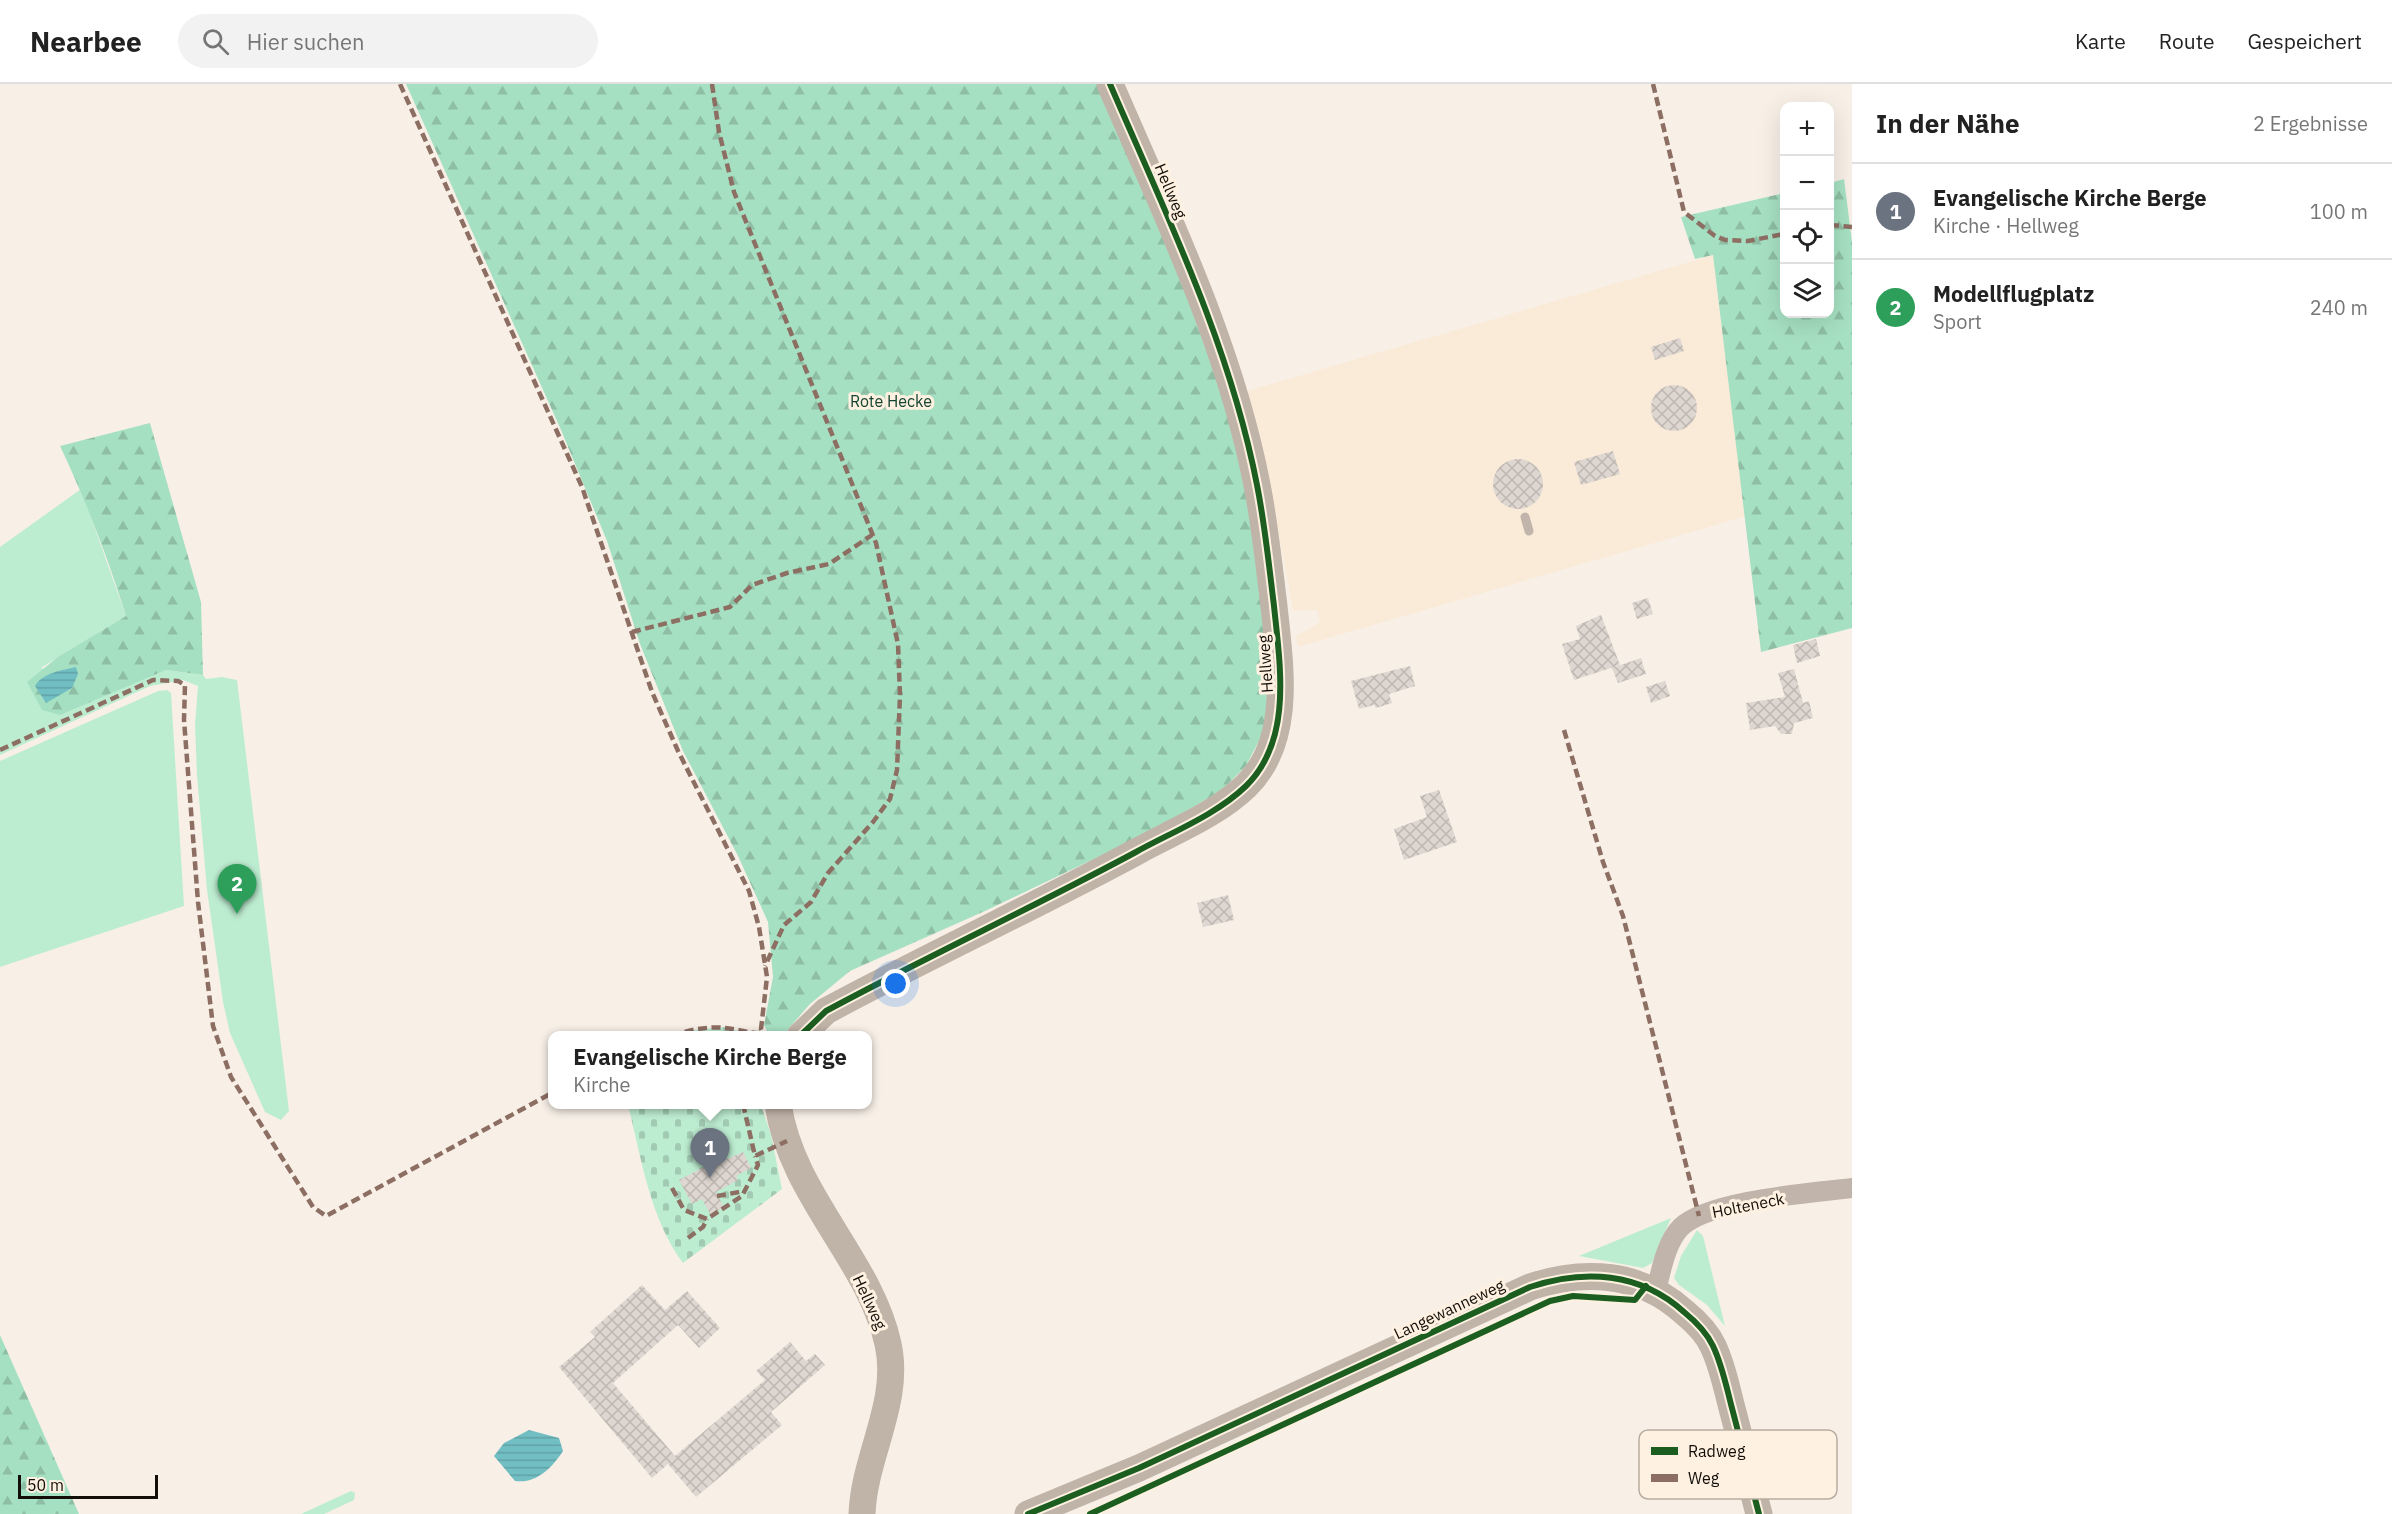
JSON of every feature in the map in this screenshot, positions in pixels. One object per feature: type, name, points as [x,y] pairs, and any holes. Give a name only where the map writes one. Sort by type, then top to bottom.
[{"type":"street","name":"Hellweg","points":[[804,1031],[826,1011],[1110,866],[1229,801],[1248,785],[1269,751],[1282,688],[1257,483],[1240,415],[1205,310],[1110,84]]},
{"type":"street","name":"Hellweg","points":[[779,1109],[794,1160],[875,1304],[888,1344],[891,1382],[865,1486],[862,1514]]},
{"type":"street","name":"Holteneck","points":[[1656,1291],[1674,1237],[1688,1222],[1728,1207],[1852,1188]]},
{"type":"street","name":"Langewanneweg","points":[[1028,1514],[1139,1468],[1530,1287],[1554,1279],[1584,1275],[1631,1281],[1656,1291],[1694,1320],[1713,1346],[1725,1380],[1738,1430]]},
{"type":"street","name":"Langewanneweg","points":[[1755,1499],[1759,1514]]},
{"type":"lane","points":[[1525,517],[1529,531]]},
{"type":"shaded area","points":[[1713,255],[1747,516],[1298,647],[1296,636],[1320,622],[1317,610],[1293,611],[1269,479],[1243,392]]},
{"type":"green space","name":"Rote Hecke","points":[[406,84],[1099,84],[1164,233],[1231,418],[1254,535],[1271,689],[1264,731],[1246,766],[1221,791],[1144,835],[985,911],[850,971],[810,1004],[786,1031],[767,1031],[764,1025],[773,977],[768,922],[738,856],[683,751],[640,644],[607,541],[561,430]]},
{"type":"green space","points":[[1844,179],[1852,242],[1852,628],[1761,652],[1713,255],[1695,259],[1681,217],[1780,194],[1780,318],[1834,318],[1834,182]]},
{"type":"green space","points":[[150,423],[201,602],[203,675],[166,670],[60,715],[42,710],[27,682],[58,657],[126,616],[96,530],[60,446]]},
{"type":"green space","points":[[81,489],[126,616],[41,668],[117,690],[166,670],[203,675],[206,679],[222,677],[237,680],[289,1111],[281,1120],[265,1112],[230,1033],[223,1002],[207,890],[197,775],[195,725],[198,686],[183,680],[150,686],[0,755],[0,547]]},
{"type":"green space","points":[[167,690],[171,693],[184,906],[0,967],[0,761],[158,691]]},
{"type":"green space","points":[[723,1027],[739,1031],[685,1031]]},
{"type":"green space","points":[[629,1109],[762,1109],[771,1135],[782,1189],[683,1263],[662,1227],[642,1166]]},
{"type":"green space","points":[[1671,1218],[1652,1263],[1643,1268],[1579,1256]]},
{"type":"green space","points":[[1697,1230],[1703,1236],[1725,1326],[1707,1305],[1679,1285],[1674,1278],[1681,1256]]},
{"type":"green space","points":[[0,1335],[79,1514],[0,1514]]},
{"type":"green space","points":[[351,1491],[355,1493],[354,1500],[324,1514],[301,1514]]},
{"type":"water","points":[[76,667],[78,674],[72,688],[46,703],[35,686],[38,682],[53,673]]},
{"type":"water","points":[[529,1430],[559,1438],[563,1451],[543,1474],[530,1480],[515,1481],[494,1456],[504,1443]]},
{"type":"building","points":[[1680,338],[1684,351],[1655,360],[1651,347]]},
{"type":"building","points":[[1679,385],[1691,391],[1696,399],[1696,417],[1691,425],[1683,430],[1669,431],[1657,425],[1652,417],[1651,403],[1657,391],[1665,386]]},
{"type":"building","points":[[1613,451],[1620,474],[1581,485],[1574,462]]},
{"type":"building","points":[[1518,459],[1536,466],[1543,484],[1536,502],[1518,509],[1500,502],[1493,484],[1500,466]]},
{"type":"building","points":[[1648,598],[1653,614],[1637,619],[1632,603]]},
{"type":"building","points":[[1601,615],[1620,665],[1574,680],[1562,644],[1580,639],[1576,626]]},
{"type":"building","points":[[1816,639],[1820,656],[1797,663],[1793,645]]},
{"type":"building","points":[[1641,658],[1646,674],[1618,683],[1612,668]]},
{"type":"building","points":[[1410,666],[1415,686],[1389,694],[1392,703],[1376,708],[1374,705],[1359,709],[1351,681]]},
{"type":"building","points":[[1794,669],[1803,703],[1809,701],[1813,718],[1794,723],[1792,734],[1781,734],[1775,726],[1750,730],[1746,703],[1785,697],[1778,673]]},
{"type":"building","points":[[1665,681],[1670,696],[1651,703],[1646,687]]},
{"type":"building","points":[[1439,790],[1457,842],[1404,860],[1394,829],[1427,817],[1420,796]]},
{"type":"building","points":[[1228,895],[1234,920],[1203,927],[1197,903]]},
{"type":"building","points":[[743,1152],[751,1168],[736,1176],[738,1180],[716,1192],[724,1208],[710,1214],[702,1199],[692,1204],[679,1180],[725,1156],[727,1159]]},
{"type":"building","points":[[642,1285],[665,1310],[687,1291],[720,1328],[699,1348],[678,1325],[613,1383],[675,1456],[765,1380],[756,1371],[790,1342],[806,1361],[815,1354],[825,1365],[771,1412],[782,1425],[696,1497],[668,1464],[652,1478],[559,1367],[595,1337],[590,1332]]},
{"type":"marked path","points":[[400,84],[582,487],[652,692],[678,751],[749,891],[759,927],[767,977],[762,1031]]},
{"type":"marked path","points":[[712,84],[719,132],[734,192],[876,543],[898,644],[900,695],[897,770],[890,799],[828,873],[811,902],[784,925],[765,966]]},
{"type":"marked path","points":[[1653,84],[1684,212],[1715,236],[1725,240],[1748,241],[1780,235]]},
{"type":"marked path","points":[[1834,225],[1852,227]]},
{"type":"marked path","points":[[632,632],[730,607],[752,585],[787,573],[829,564],[872,535]]},
{"type":"marked path","points":[[0,750],[153,680],[178,681],[185,685],[184,720],[198,902],[213,1026],[231,1077],[313,1207],[326,1216],[548,1095]]},
{"type":"marked path","points":[[1564,730],[1603,862],[1623,916],[1699,1216]]},
{"type":"marked path","points":[[688,1031],[712,1028],[742,1031]]},
{"type":"marked path","points":[[744,1109],[755,1156],[787,1141]]},
{"type":"marked path","points":[[672,1188],[684,1210],[707,1219],[742,1196],[758,1165],[755,1156]]},
{"type":"marked path","points":[[717,1196],[745,1191]]},
{"type":"marked path","points":[[688,1238],[703,1227],[707,1219]]},
{"type":"cycle path","points":[[805,1031],[826,1011],[1208,814],[1246,786],[1261,767],[1271,747],[1280,701],[1279,653],[1262,515],[1245,433],[1231,382],[1194,281],[1110,84]]},
{"type":"cycle path","points":[[1028,1514],[1139,1468],[1530,1287],[1571,1278],[1591,1276],[1630,1282],[1649,1289],[1684,1312],[1696,1323],[1713,1346],[1722,1370],[1737,1430]]},
{"type":"cycle path","points":[[1090,1514],[1550,1301],[1573,1296],[1635,1300],[1646,1286]]},
{"type":"cycle path","points":[[1755,1499],[1759,1514]]},
{"type":"place","name":"Modellflugplatz","points":[[237,914]]},
{"type":"place","name":"Evangelische Kirche Berge","points":[[710,1178]]}]
